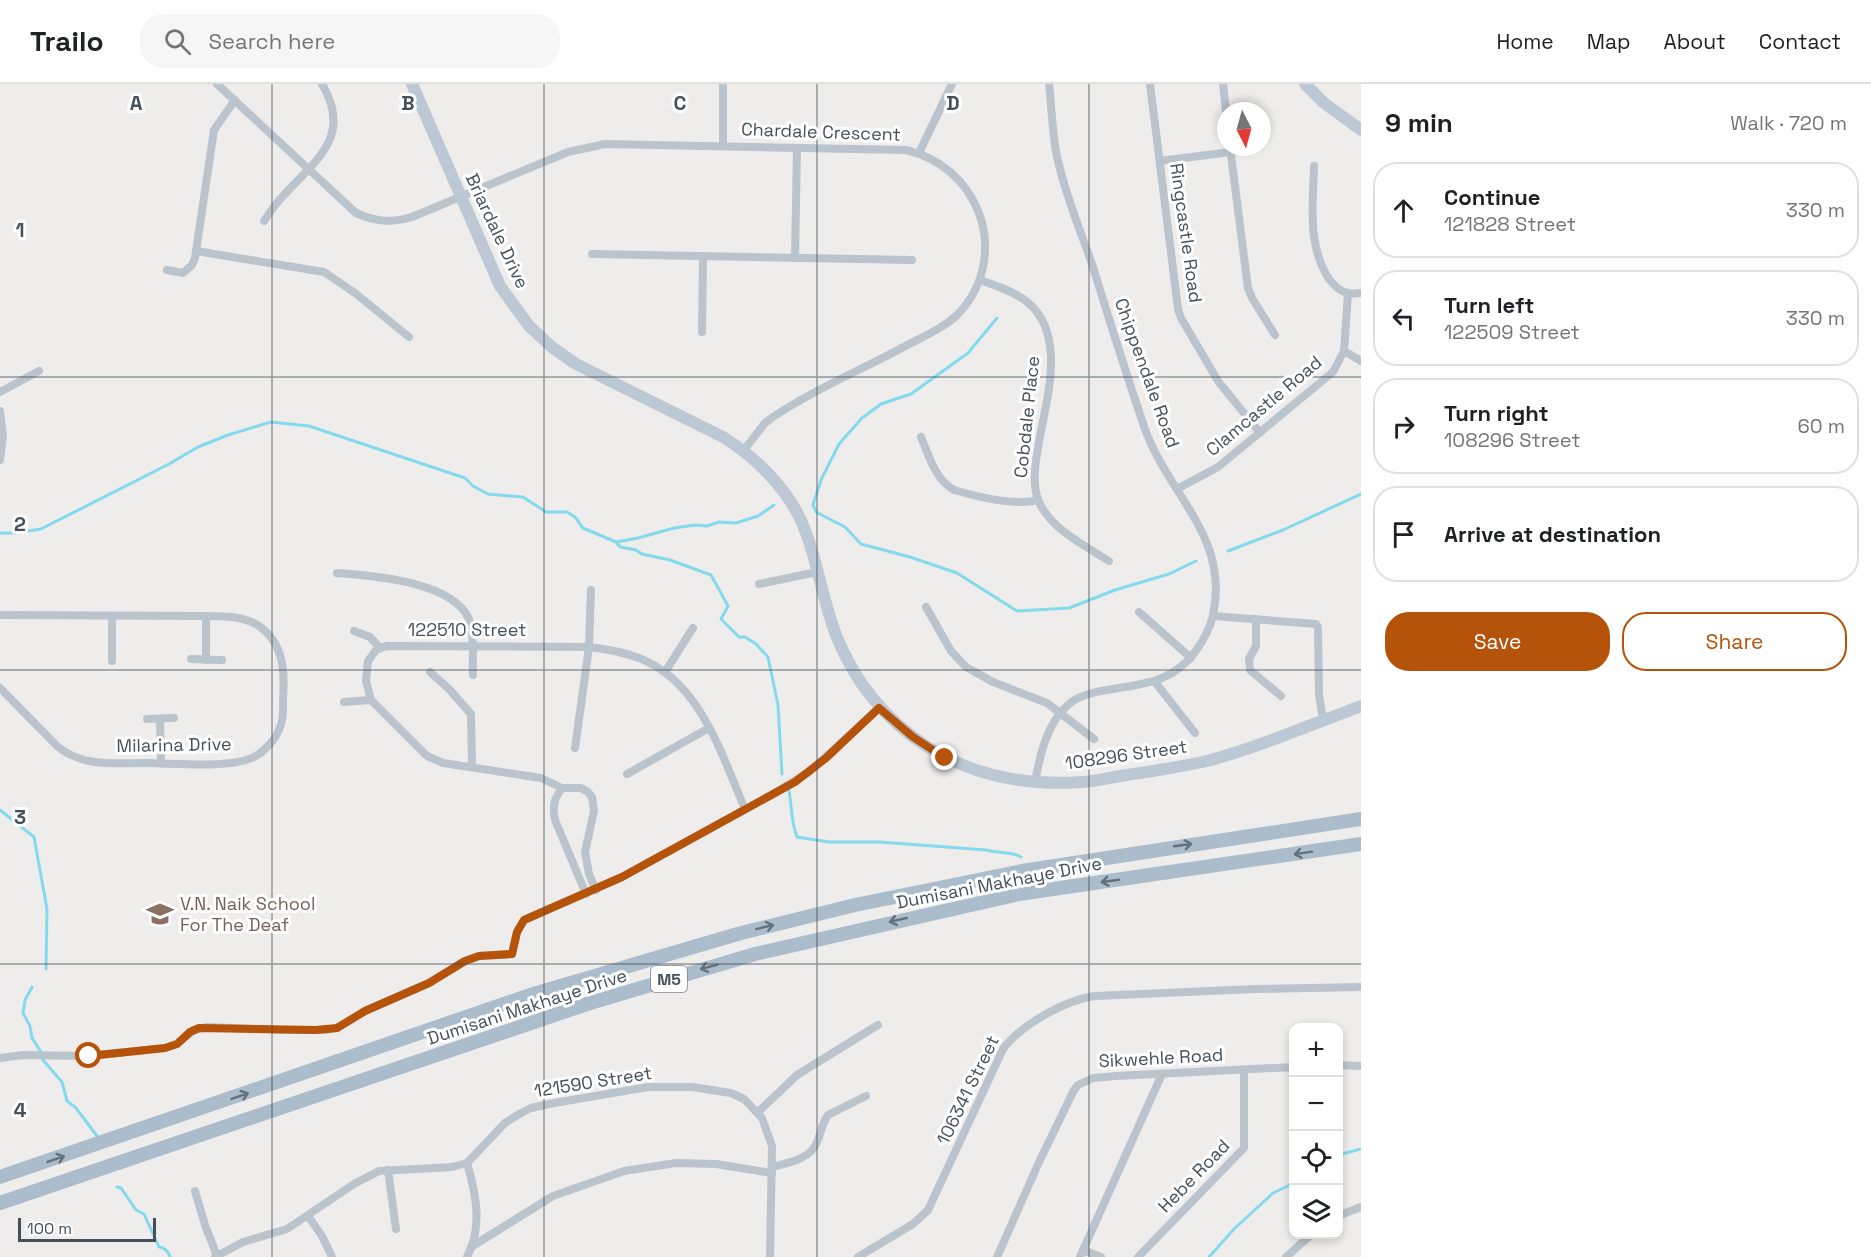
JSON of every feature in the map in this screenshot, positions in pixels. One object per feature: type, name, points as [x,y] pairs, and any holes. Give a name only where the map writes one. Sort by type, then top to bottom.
[{"type":"main road","name":"Dumisani Makhaye Drive","points":[[0,1177],[530,995],[741,933],[897,896],[1022,871],[1361,819]]},
{"type":"main road","name":"Dumisani Makhaye Drive","points":[[0,1203],[590,1003],[773,949],[1019,894],[1361,844]]},
{"type":"street","name":"Chardale Crescent","points":[[217,84],[356,213],[378,221],[400,220],[460,198],[568,152],[592,146],[620,144],[876,148],[919,153],[955,175],[975,202],[985,236],[986,253],[980,280],[965,305],[948,322],[785,409],[765,423],[744,450]]},
{"type":"street","points":[[264,221],[282,196],[309,170],[328,145],[334,126],[332,103],[322,84]]},
{"type":"street","name":"Briardale Drive","points":[[412,84],[500,286],[517,311],[539,336],[564,356],[587,370],[686,417],[744,450]]},
{"type":"street","points":[[723,84],[723,146]]},
{"type":"street","points":[[919,153],[952,84]]},
{"type":"street","name":"Chippendale Road","points":[[1035,782],[1044,744],[1061,712],[1069,704],[1087,695],[1155,682],[1179,669],[1191,658],[1207,633],[1213,616],[1216,587],[1214,560],[1202,532],[1168,476],[1146,429],[1060,167],[1049,84]]},
{"type":"street","name":"Ringcastle Road","points":[[1150,84],[1176,301],[1181,318],[1218,381],[1260,433]]},
{"type":"street","points":[[1223,84],[1225,102]]},
{"type":"street","points":[[1305,84],[1324,102],[1361,130]]},
{"type":"street","points":[[167,270],[183,273],[192,265],[214,130],[234,100]]},
{"type":"street","points":[[795,258],[797,148]]},
{"type":"street","points":[[1160,161],[1217,152]]},
{"type":"street","points":[[1232,156],[1248,288],[1275,334]]},
{"type":"street","points":[[1314,166],[1312,228],[1318,259],[1337,289],[1347,293],[1361,293]]},
{"type":"street","points":[[196,251],[324,272],[355,293],[409,337]]},
{"type":"street","points":[[592,254],[912,260]]},
{"type":"street","points":[[702,332],[703,257]]},
{"type":"street","name":"Cobdale Place","points":[[980,280],[1016,294],[1040,315],[1051,343],[1051,366],[1035,466],[1038,500],[1061,530],[1109,561]]},
{"type":"street","name":"Clamcastle Road","points":[[1177,489],[1218,467],[1333,372],[1344,351],[1347,293]]},
{"type":"street","points":[[1344,351],[1361,361]]},
{"type":"street","points":[[0,392],[39,370]]},
{"type":"street","points":[[0,411],[3,436],[0,460]]},
{"type":"street","points":[[921,437],[938,474],[954,490],[1005,500],[1028,502],[1038,500]]},
{"type":"street","name":"108296 Street","points":[[744,450],[783,491],[795,508],[806,531],[842,647],[879,708],[913,737],[945,758],[967,768],[1000,777],[1035,782],[1084,782],[1207,761],[1361,706]]},
{"type":"street","points":[[759,584],[817,572]]},
{"type":"street","points":[[337,573],[387,578],[435,591],[447,597],[463,610],[471,625],[474,675]]},
{"type":"street","points":[[575,748],[590,647],[591,590]]},
{"type":"street","points":[[926,607],[951,651],[966,667],[993,682],[1037,698],[1061,712],[1094,739]]},
{"type":"street","points":[[1139,612],[1191,658]]},
{"type":"street","name":"Milarina Drive","points":[[0,615],[237,617],[258,625],[276,644],[283,663],[283,719],[273,739],[264,749],[245,760],[223,763],[90,762],[68,755],[0,688]]},
{"type":"street","points":[[206,616],[206,660]]},
{"type":"street","points":[[1213,616],[1313,622],[1318,627],[1319,695],[1323,720]]},
{"type":"street","points":[[112,617],[112,661]]},
{"type":"street","points":[[1256,619],[1256,646],[1249,659],[1250,670],[1281,696]]},
{"type":"street","points":[[665,672],[693,628]]},
{"type":"street","points":[[354,631],[370,637],[380,648],[372,655],[367,669],[366,681],[370,700],[427,756],[443,763],[541,778],[562,788],[581,788],[592,797],[593,818],[585,852],[588,874],[596,890]]},
{"type":"street","name":"122510 Street","points":[[380,648],[386,646],[590,647],[640,658],[665,672],[691,698],[709,728],[745,809]]},
{"type":"street","points":[[191,659],[222,660]]},
{"type":"street","points":[[430,672],[469,710],[472,767]]},
{"type":"street","points":[[1155,682],[1195,732]]},
{"type":"street","points":[[344,702],[370,700]]},
{"type":"street","points":[[0,1058],[23,1055],[89,1056],[165,1048],[177,1044],[194,1030],[207,1027],[330,1030],[344,1025],[365,1011],[429,983],[465,961],[479,956],[512,954],[517,932],[524,920],[596,890],[809,772],[879,708]]},
{"type":"street","points":[[160,718],[160,763]]},
{"type":"street","points":[[147,719],[174,718]]},
{"type":"street","points":[[627,774],[709,728]]},
{"type":"street","points":[[562,788],[554,802],[555,820],[586,894]]},
{"type":"street","name":"106341 Street","points":[[858,1257],[923,1217],[1004,1049],[1013,1036],[1073,1001],[1095,996],[1255,988],[1361,987]]},
{"type":"street","points":[[758,1112],[797,1075],[878,1024]]},
{"type":"street","points":[[1343,1065],[1361,1066]]},
{"type":"street","name":"Sikwehle Road","points":[[997,1257],[1049,1140],[1078,1085],[1093,1078],[1289,1067]]},
{"type":"street","name":"Hebe Road","points":[[1138,1257],[1244,1148],[1244,1070]]},
{"type":"street","points":[[1101,1257],[1082,1253],[1162,1074]]},
{"type":"street","name":"121590 Street","points":[[466,1162],[505,1123],[521,1113],[554,1103],[648,1087],[719,1090],[731,1093],[758,1112],[769,1132],[772,1146],[770,1257]]},
{"type":"street","points":[[471,1247],[553,1196],[624,1171],[665,1164],[716,1164],[772,1170],[810,1153],[828,1115],[866,1096]]},
{"type":"street","points":[[195,1191],[216,1256],[243,1242],[279,1233],[370,1174],[388,1170],[452,1167],[466,1162],[473,1183],[477,1209],[471,1247],[466,1257]]},
{"type":"street","points":[[388,1170],[396,1229]]},
{"type":"street","points":[[1343,1214],[1361,1208]]},
{"type":"street","points":[[308,1216],[322,1236],[332,1257]]},
{"type":"street","points":[[1286,1257],[1306,1239]]},
{"type":"waterway","points":[[997,318],[968,353],[911,394],[881,404],[862,418],[839,444],[821,480],[813,505],[816,512],[845,527],[861,544],[957,573],[1017,611],[1069,608],[1115,590],[1169,574],[1196,561]]},
{"type":"waterway","points":[[0,533],[41,529],[198,447],[271,422],[309,426],[465,478],[473,486],[488,494],[523,497],[546,512],[567,512],[575,517],[583,528],[616,542],[674,528],[707,526],[719,522],[736,523],[758,516],[774,505]]},
{"type":"waterway","points":[[1228,551],[1283,530],[1361,494]]},
{"type":"waterway","points":[[616,542],[620,547],[670,560],[711,575],[728,606],[721,619],[739,637],[745,637],[756,644],[768,657],[778,705],[782,774]]},
{"type":"waterway","points":[[789,791],[797,837],[829,842],[880,842],[986,850],[1021,857]]},
{"type":"waterway","points":[[0,810],[34,837],[47,909],[46,969]]},
{"type":"waterway","points":[[32,987],[25,1000],[23,1013],[30,1026],[32,1038],[41,1052]]},
{"type":"waterway","points":[[42,1059],[62,1082],[67,1101],[76,1108],[97,1136]]},
{"type":"waterway","points":[[1343,1154],[1361,1149]]},
{"type":"waterway","points":[[1209,1257],[1234,1229],[1273,1193],[1290,1185]]},
{"type":"waterway","points":[[117,1187],[121,1188],[136,1210],[144,1214],[159,1247],[166,1250],[170,1257]]},
{"type":"place","name":"V.N. Naik School For The Deaf","points":[[160,914]]},
{"type":"route","points":[[89,1056],[170,1047],[190,1032],[207,1027],[284,1030],[337,1028],[365,1011],[429,983],[465,961],[479,956],[512,954],[519,926],[524,920],[622,877],[795,782],[826,758],[879,708],[913,737],[945,758]]}]
